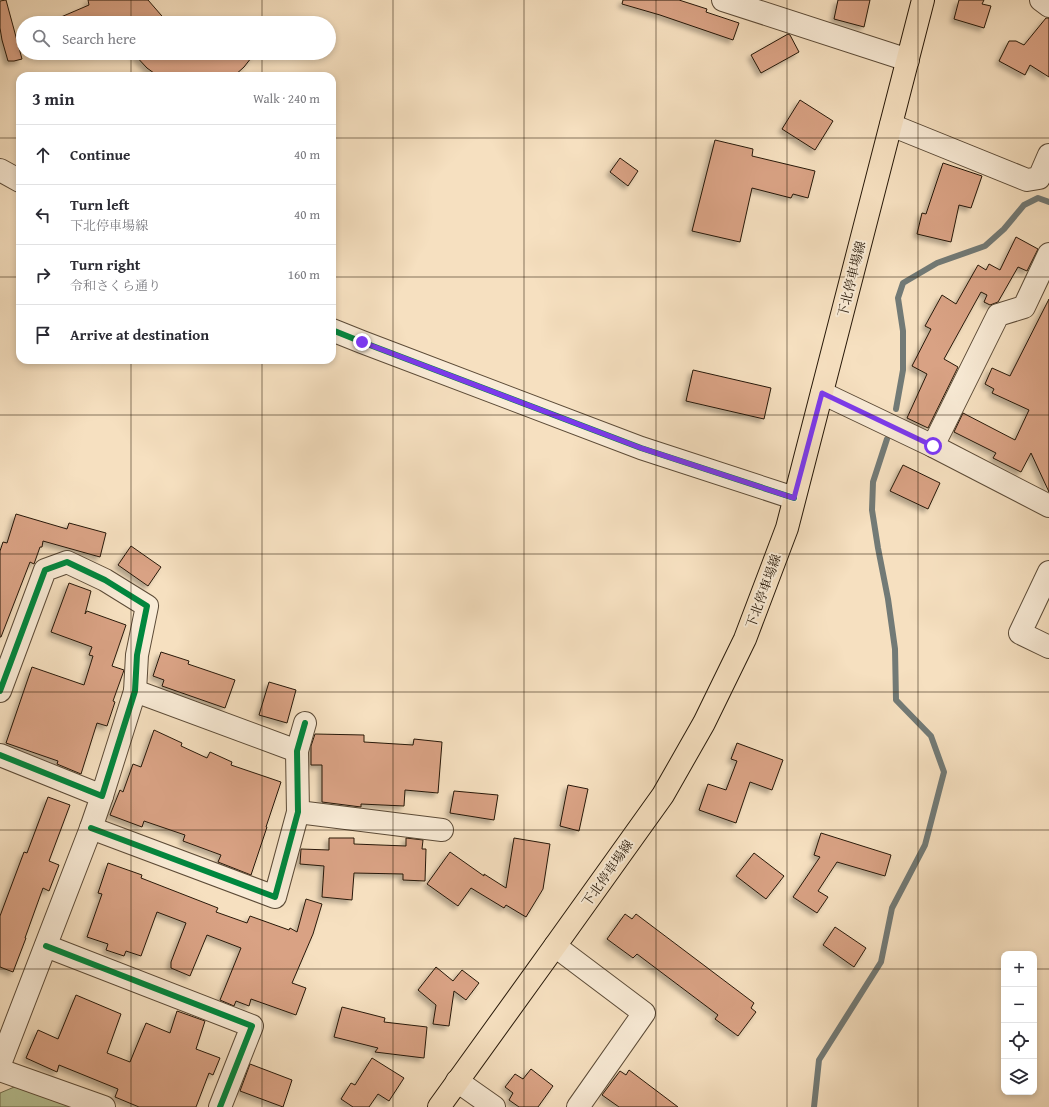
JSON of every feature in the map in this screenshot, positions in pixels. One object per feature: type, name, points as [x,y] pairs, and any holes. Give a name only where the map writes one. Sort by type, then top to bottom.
[{"type":"main road","name":"下北停車場線","points":[[439,1107],[663,795],[704,723],[745,640],[786,528],[923,0]]},
{"type":"street","points":[[723,0],[908,60]]},
{"type":"street","points":[[1042,0],[1049,6]]},
{"type":"street","points":[[891,125],[1027,180],[1039,178],[1049,155]]},
{"type":"street","points":[[0,170],[16,179]]},
{"type":"street","points":[[933,446],[998,315],[1024,308],[1049,254]]},
{"type":"street","points":[[336,332],[641,448],[794,498]]},
{"type":"street","points":[[822,393],[933,446],[1049,506]]},
{"type":"street","points":[[0,692],[45,570],[67,562],[105,580],[148,606],[137,655],[135,691],[102,796],[0,1064]]},
{"type":"street","points":[[1049,572],[1020,633],[1049,647]]},
{"type":"street","points":[[135,691],[297,751]]},
{"type":"street","points":[[91,828],[275,897],[298,812],[297,751],[305,723]]},
{"type":"street","points":[[0,755],[102,796]]},
{"type":"street","points":[[298,812],[442,830]]},
{"type":"street","points":[[46,946],[252,1026],[220,1107]]},
{"type":"street","points":[[555,946],[644,1013],[578,1107]]},
{"type":"street","points":[[0,1070],[104,1107]]},
{"type":"street","points":[[457,1081],[494,1107]]},
{"type":"green space","points":[[19,1085],[73,1107],[0,1107],[0,1093]]},
{"type":"building","points":[[6,0],[16,37],[16,60],[18,60],[8,61],[0,28],[0,1]]},
{"type":"building","points":[[88,0],[148,0],[162,16],[63,16],[89,5]]},
{"type":"building","points":[[623,0],[679,0],[707,9],[706,12],[739,23],[733,40],[660,15],[622,4]]},
{"type":"building","points":[[838,0],[870,0],[864,27],[834,19]]},
{"type":"building","points":[[959,0],[984,0],[982,4],[991,6],[984,28],[954,19]]},
{"type":"building","points":[[1046,18],[1049,18],[1049,77],[1030,65],[1025,75],[999,61],[1009,41],[1016,41],[1024,45]]},
{"type":"building","points":[[788,34],[799,52],[761,73],[751,55]]},
{"type":"building","points":[[140,60],[250,60],[238,72],[152,72]]},
{"type":"building","points":[[800,100],[833,121],[815,150],[782,129]]},
{"type":"building","points":[[715,140],[753,149],[752,156],[815,171],[808,198],[793,194],[791,198],[752,188],[740,242],[692,231]]},
{"type":"building","points":[[620,158],[638,171],[628,186],[610,172]]},
{"type":"building","points":[[943,163],[982,176],[971,208],[959,205],[951,242],[917,234],[922,213],[926,214]]},
{"type":"building","points":[[1016,237],[1038,249],[1027,271],[1018,267],[998,302],[990,305],[984,302],[987,295],[981,292],[944,359],[958,367],[928,428],[907,418],[927,374],[912,366],[931,329],[925,326],[942,295],[956,304],[978,265],[986,270],[989,264],[1000,270]]},
{"type":"building","points":[[1049,299],[1049,492],[1031,453],[1021,472],[993,458],[996,453],[954,432],[963,413],[1015,440],[1029,410],[992,393],[994,389],[985,384],[992,368],[1010,376]]},
{"type":"building","points":[[693,370],[771,388],[764,419],[686,401]]},
{"type":"building","points":[[903,465],[940,483],[928,509],[890,491]]},
{"type":"building","points":[[16,514],[67,529],[69,523],[106,533],[100,557],[43,541],[42,547],[40,547],[34,564],[30,562],[0,637],[0,551],[3,542],[7,543]]},
{"type":"building","points":[[131,546],[161,567],[148,586],[118,565]]},
{"type":"building","points":[[69,583],[91,591],[85,614],[87,611],[126,625],[112,666],[124,670],[113,701],[115,702],[107,726],[97,723],[81,774],[57,764],[58,761],[6,743],[32,667],[84,685],[93,656],[89,655],[92,647],[51,632]]},
{"type":"building","points":[[161,652],[189,661],[188,664],[235,680],[225,708],[162,686],[164,680],[153,676]]},
{"type":"building","points":[[269,682],[296,690],[287,723],[259,715]]},
{"type":"building","points":[[154,730],[182,743],[181,746],[207,758],[210,752],[232,762],[231,765],[281,782],[251,875],[218,862],[221,855],[183,841],[185,835],[144,821],[142,827],[110,815],[120,790],[123,792],[133,764],[141,767]]},
{"type":"building","points":[[315,734],[364,735],[364,742],[413,745],[414,739],[442,742],[438,793],[405,790],[404,806],[361,804],[361,807],[322,802],[322,765],[311,765],[311,746]]},
{"type":"building","points":[[737,743],[783,760],[772,790],[750,782],[736,823],[699,810],[708,784],[726,790],[737,761],[731,759]]},
{"type":"building","points":[[568,785],[588,789],[579,831],[560,826]]},
{"type":"building","points":[[454,791],[498,795],[494,820],[450,813]]},
{"type":"building","points":[[48,797],[70,805],[49,861],[59,865],[49,891],[43,888],[13,972],[0,967],[0,916],[24,852],[27,853]]},
{"type":"building","points":[[821,833],[891,855],[885,876],[837,862],[818,891],[828,897],[817,913],[793,897],[820,857],[814,855]]},
{"type":"building","points":[[329,838],[354,838],[354,844],[406,846],[406,838],[423,840],[422,849],[426,849],[425,881],[403,880],[403,874],[354,873],[352,900],[322,897],[324,866],[300,864],[301,849],[329,850]]},
{"type":"building","points":[[514,838],[550,844],[543,889],[526,917],[506,905],[504,908],[471,888],[458,906],[427,884],[450,852],[484,876],[484,874],[506,888]]},
{"type":"building","points":[[754,853],[784,876],[766,899],[736,876]]},
{"type":"building","points":[[108,863],[142,875],[141,878],[218,908],[216,912],[247,923],[250,916],[289,930],[290,928],[297,932],[306,899],[322,904],[313,934],[292,983],[306,988],[296,1015],[251,999],[249,1006],[236,1001],[234,1006],[220,1000],[241,948],[207,935],[190,976],[171,968],[171,962],[186,923],[157,912],[141,956],[126,951],[124,956],[106,950],[108,944],[87,937],[102,894],[98,893]]},
{"type":"building","points":[[625,914],[632,919],[636,914],[754,1003],[751,1008],[756,1012],[738,1036],[715,1019],[718,1015],[637,954],[633,958],[607,939]]},
{"type":"building","points":[[835,927],[866,948],[854,967],[823,945]]},
{"type":"building","points":[[436,967],[453,981],[462,970],[479,983],[466,1000],[454,991],[449,1026],[433,1024],[436,1005],[418,990]]},
{"type":"building","points":[[76,995],[121,1014],[107,1053],[130,1062],[146,1023],[170,1033],[177,1011],[205,1021],[196,1049],[220,1058],[213,1075],[209,1073],[196,1107],[139,1107],[115,1097],[118,1089],[59,1065],[57,1072],[26,1058],[38,1030],[58,1039]]},
{"type":"building","points":[[342,1007],[385,1018],[384,1022],[427,1027],[424,1058],[375,1052],[378,1048],[334,1037]]},
{"type":"building","points":[[372,1058],[404,1078],[389,1101],[378,1094],[369,1107],[353,1107],[341,1099],[351,1083],[355,1085]]},
{"type":"building","points":[[250,1064],[292,1080],[283,1107],[240,1091]]},
{"type":"building","points":[[531,1069],[553,1086],[538,1107],[519,1107],[509,1100],[513,1093],[505,1087],[515,1074],[523,1079]]},
{"type":"building","points":[[629,1070],[678,1107],[619,1107],[602,1095],[620,1071],[626,1075]]},
{"type":"waterway","points":[[896,409],[903,370],[903,331],[898,298],[903,283],[937,263],[985,246],[1004,229],[1024,205],[1038,198],[1049,202]]},
{"type":"waterway","points":[[814,1107],[819,1060],[881,962],[892,908],[925,845],[944,772],[931,736],[896,700],[895,649],[888,599],[872,510],[873,482],[887,439]]},
{"type":"cycle path","points":[[336,332],[641,448],[794,498]]},
{"type":"cycle path","points":[[0,691],[45,570],[67,562],[105,580],[147,606],[137,655],[135,691],[102,796],[0,755]]},
{"type":"cycle path","points":[[91,828],[275,897],[298,812],[297,751],[305,723]]},
{"type":"cycle path","points":[[46,946],[252,1026],[220,1107]]},
{"type":"route","points":[[362,342],[641,448],[794,498],[822,393],[933,446]]}]
